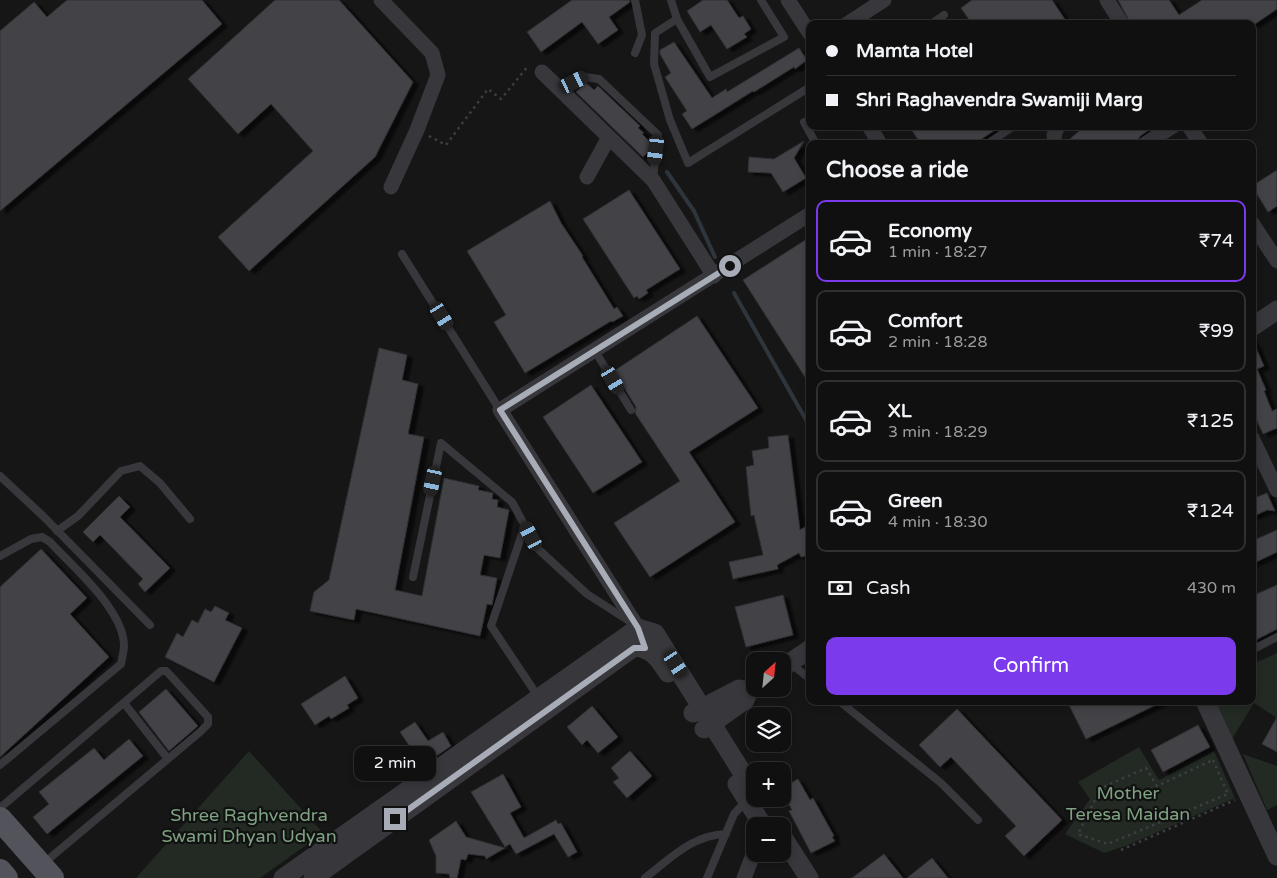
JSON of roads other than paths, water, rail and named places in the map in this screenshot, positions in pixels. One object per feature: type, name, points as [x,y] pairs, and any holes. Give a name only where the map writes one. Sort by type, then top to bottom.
[{"type":"main road","points":[[0,819],[47,871]]},
{"type":"main road","points":[[0,871],[6,878]]},
{"type":"street","points":[[381,0],[432,53],[438,76],[417,130],[391,187]]},
{"type":"street","points":[[788,0],[806,28]]},
{"type":"street","points":[[853,20],[884,0]]},
{"type":"street","points":[[1107,0],[1120,20]]},
{"type":"street","points":[[542,72],[653,180],[714,276]]},
{"type":"street","points":[[1151,140],[1167,130]]},
{"type":"street","points":[[587,177],[608,137]]},
{"type":"street","points":[[671,667],[645,648],[638,628],[500,410],[806,217]]},
{"type":"street","points":[[1256,229],[1277,261]]},
{"type":"street","points":[[1256,324],[1277,310]]},
{"type":"street","points":[[1256,446],[1277,490]]},
{"type":"street","points":[[638,628],[656,633],[671,667],[746,788]]},
{"type":"street","points":[[283,878],[344,845],[493,739],[638,628]]},
{"type":"street","points":[[796,659],[806,642]]},
{"type":"street","points":[[545,699],[634,648],[645,648]]},
{"type":"street","points":[[703,718],[739,688],[746,689]]},
{"type":"street","points":[[1207,705],[1277,856]]},
{"type":"street","points":[[758,807],[767,817]]},
{"type":"street","points":[[313,878],[344,845]]},
{"type":"street","points":[[791,856],[799,873]]},
{"type":"street","points":[[744,878],[750,862]]},
{"type":"street","points":[[788,862],[799,873]]},
{"type":"lane","points":[[635,0],[642,35],[635,53]]},
{"type":"lane","points":[[671,0],[677,19],[710,77],[784,36],[761,0]]},
{"type":"lane","points":[[937,20],[944,15]]},
{"type":"lane","points":[[677,19],[656,34],[654,64],[670,120],[688,163],[806,89]]},
{"type":"lane","points":[[560,89],[585,77],[599,79],[658,135],[653,180]]},
{"type":"lane","points":[[804,122],[806,126]]},
{"type":"lane","points":[[993,140],[1008,130]]},
{"type":"lane","points":[[402,254],[500,410]]},
{"type":"lane","points":[[595,351],[631,410]]},
{"type":"lane","points":[[413,577],[441,442],[512,502],[537,548],[587,594],[638,628]]},
{"type":"lane","points":[[57,530],[78,516],[120,471],[140,466],[160,483],[190,519]]},
{"type":"lane","points":[[0,476],[57,530],[150,625]]},
{"type":"lane","points":[[525,525],[491,626],[545,699]]},
{"type":"lane","points":[[0,556],[42,537],[50,542],[105,601],[120,628],[124,645],[121,664],[0,765]]},
{"type":"lane","points":[[1256,648],[1277,637]]},
{"type":"lane","points":[[796,659],[806,673]]},
{"type":"lane","points":[[0,808],[161,671],[166,671],[208,717],[208,724],[47,871]]},
{"type":"lane","points":[[124,703],[168,759]]},
{"type":"lane","points":[[844,705],[941,782],[978,820]]},
{"type":"lane","points":[[707,878],[734,814],[754,807]]},
{"type":"lane","points":[[645,878],[692,841],[710,834],[726,834]]},
{"type":"waterway","points":[[667,172],[694,211],[715,257]]},
{"type":"waterway","points":[[734,293],[806,420]]},
{"type":"park label","name":"Mother Teresa Maidan","points":[[1128,803]]},
{"type":"park label","name":"Shree Raghvendra Swami Dhyan Udyan","points":[[249,825]]}]
